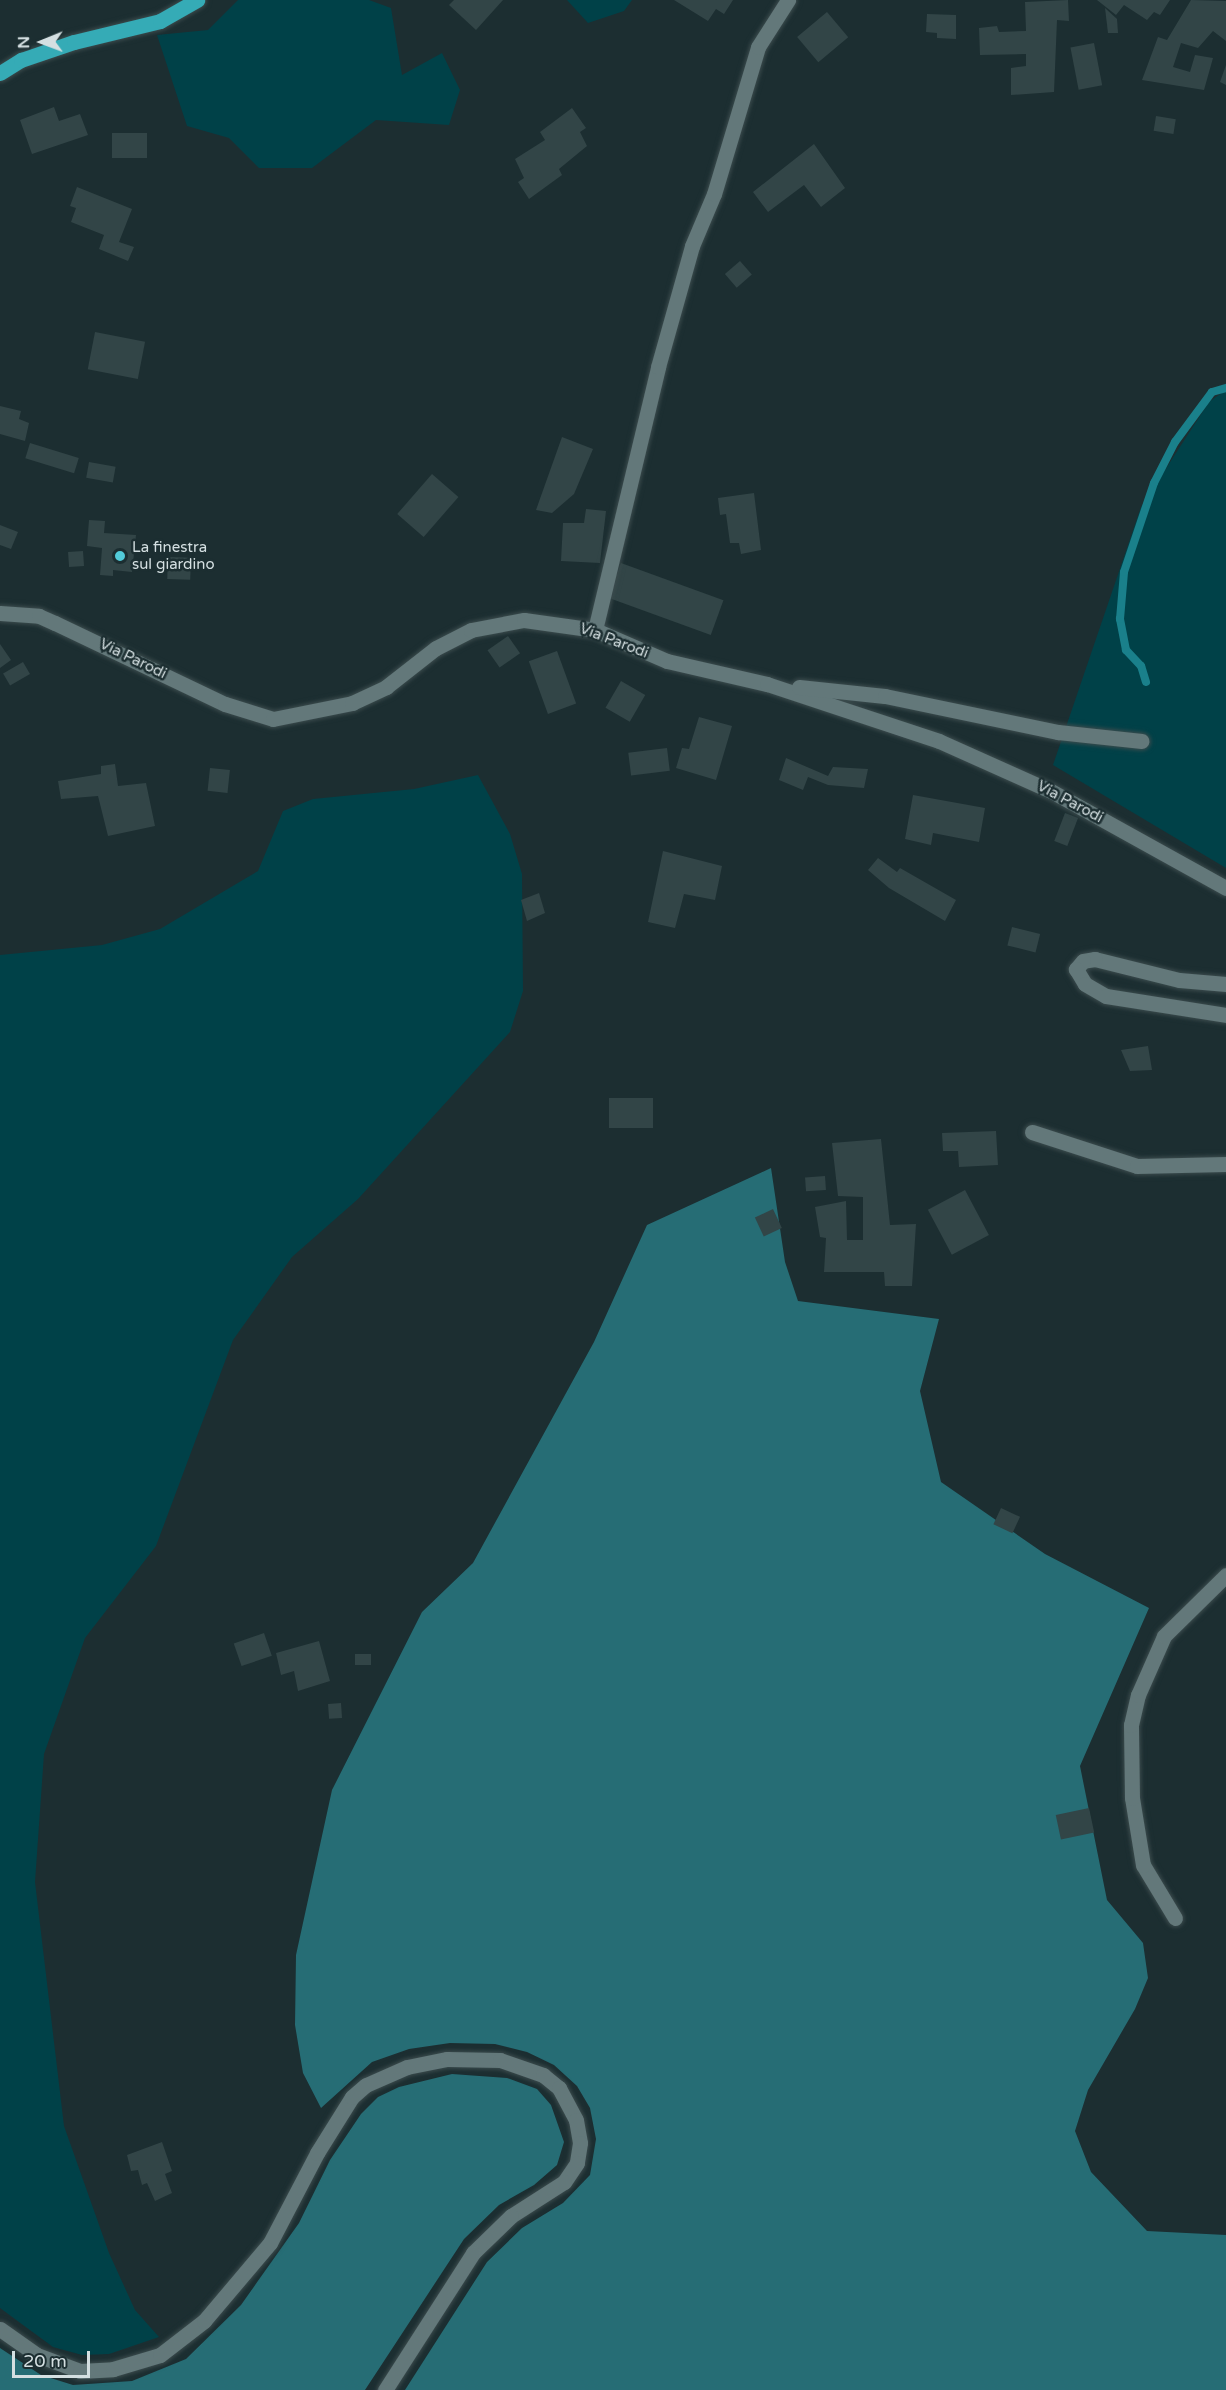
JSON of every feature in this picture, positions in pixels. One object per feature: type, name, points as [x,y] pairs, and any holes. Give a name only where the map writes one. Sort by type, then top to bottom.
[{"type":"main road","points":[[0,74],[21,60],[74,42],[160,21],[197,0]]},
{"type":"street","points":[[595,630],[658,367],[692,246],[714,194],[758,47],[788,0]]},
{"type":"street","name":"Via Parodi","points":[[0,613],[29,615],[55,623],[225,704],[273,719],[352,703],[386,687],[436,648],[471,630],[524,620],[595,630],[667,662],[767,684],[939,741],[1051,791],[1226,888]]},
{"type":"street","points":[[767,684],[885,696],[1058,732],[1142,741]]},
{"type":"street","points":[[1226,984],[1179,980],[1095,959],[1083,961],[1076,969],[1085,984],[1106,996],[1226,1015]]},
{"type":"street","points":[[1032,1132],[1137,1166],[1226,1164]]},
{"type":"street","points":[[1175,1918],[1143,1865],[1132,1798],[1131,1725],[1138,1695],[1164,1636],[1226,1575]]},
{"type":"street","points":[[0,2329],[37,2355],[80,2371],[113,2369],[160,2355],[204,2321],[263,2252],[317,2153],[352,2097],[366,2085],[407,2067],[447,2059],[500,2060],[543,2075],[559,2088],[576,2120],[580,2143],[577,2163],[564,2182],[511,2216],[473,2253],[386,2390]]},
{"type":"shaded area","points":[[238,0],[369,0],[391,8],[402,75],[442,53],[460,90],[449,125],[376,120],[312,168],[259,168],[229,138],[187,126],[157,35],[208,30]]},
{"type":"shaded area","points":[[567,0],[632,0],[624,11],[588,23]]},
{"type":"shaded area","points":[[1226,390],[1226,868],[1053,765],[1141,507],[1209,402]]},
{"type":"shaded area","points":[[478,775],[510,834],[522,874],[523,991],[510,1032],[358,1199],[292,1257],[233,1340],[156,1546],[85,1638],[44,1754],[35,1882],[64,2126],[109,2253],[135,2310],[159,2337],[109,2354],[82,2355],[53,2347],[0,2308],[0,955],[102,945],[160,929],[258,871],[283,811],[313,799],[414,789]]},
{"type":"shaded area","points":[[771,1168],[785,1262],[798,1301],[939,1319],[920,1391],[941,1482],[1045,1554],[1149,1608],[1080,1766],[1107,1900],[1143,1943],[1148,1978],[1135,2009],[1088,2090],[1075,2131],[1091,2172],[1147,2231],[1226,2235],[1226,2390],[405,2390],[487,2262],[522,2228],[563,2203],[590,2175],[596,2139],[590,2108],[577,2086],[554,2065],[527,2052],[495,2044],[450,2043],[409,2049],[372,2062],[321,2108],[303,2073],[295,2025],[296,1955],[332,1790],[422,1612],[473,1563],[594,1342],[647,1225]]},
{"type":"shaded area","points":[[452,2074],[507,2078],[537,2089],[551,2105],[564,2142],[557,2165],[534,2185],[499,2205],[464,2239],[365,2390],[0,2390],[0,2348],[41,2375],[73,2385],[132,2381],[186,2359],[241,2305],[299,2223],[330,2160],[361,2114],[378,2097],[399,2087]]},
{"type":"building","points":[[454,0],[503,0],[476,30],[449,5]]},
{"type":"building","points":[[674,0],[733,0],[724,14],[716,9],[708,21]]},
{"type":"building","points":[[1068,0],[1069,21],[1057,20],[1054,92],[1011,95],[1011,68],[1026,66],[1026,54],[980,55],[979,28],[997,26],[999,32],[1026,31],[1025,2]]},
{"type":"building","points":[[1097,0],[1170,0],[1160,15],[1154,12],[1147,20],[1124,5],[1116,15]]},
{"type":"building","points":[[1191,0],[1226,1],[1226,41],[1213,31],[1198,48],[1181,43],[1173,67],[1190,72],[1195,55],[1213,58],[1204,90],[1142,80],[1158,37],[1167,40]]},
{"type":"building","points":[[1105,8],[1117,19],[1118,33],[1108,33]]},
{"type":"building","points":[[827,12],[848,37],[818,62],[797,37]]},
{"type":"building","points":[[927,14],[956,15],[956,39],[937,38],[937,33],[926,32]]},
{"type":"building","points":[[1094,43],[1102,85],[1079,90],[1070,48]]},
{"type":"building","points":[[1226,65],[1226,85],[1220,82]]},
{"type":"building","points":[[54,107],[59,121],[80,114],[88,135],[32,154],[20,120]]},
{"type":"building","points":[[572,108],[586,128],[580,132],[587,146],[559,169],[562,175],[529,199],[518,182],[524,178],[515,159],[545,140],[540,132]]},
{"type":"building","points":[[1156,116],[1176,119],[1173,134],[1154,131]]},
{"type":"building","points":[[112,133],[147,133],[147,158],[112,158]]},
{"type":"building","points":[[814,144],[845,188],[821,207],[804,185],[768,212],[753,192]]},
{"type":"building","points":[[77,187],[132,209],[119,242],[134,247],[128,261],[99,249],[104,235],[71,222],[76,208],[70,206]]},
{"type":"building","points":[[740,261],[752,275],[737,288],[725,274]]},
{"type":"building","points":[[95,332],[145,342],[138,379],[88,369]]},
{"type":"building","points":[[0,406],[21,411],[19,419],[29,423],[25,441],[0,434]]},
{"type":"building","points":[[562,437],[593,449],[574,494],[552,513],[536,510]]},
{"type":"building","points":[[30,443],[79,458],[74,473],[25,458]]},
{"type":"building","points":[[89,462],[116,467],[113,482],[86,478]]},
{"type":"building","points":[[432,474],[458,497],[424,537],[397,514]]},
{"type":"building","points":[[754,493],[761,550],[741,554],[739,543],[730,543],[726,514],[720,515],[718,498]]},
{"type":"building","points":[[586,509],[606,511],[600,563],[561,561],[563,523],[584,523]]},
{"type":"building","points":[[89,520],[105,521],[104,533],[136,535],[132,572],[113,570],[113,576],[100,575],[102,548],[87,546]]},
{"type":"building","points":[[0,525],[18,532],[11,549],[0,545]]},
{"type":"building","points":[[83,551],[84,566],[69,567],[68,552]]},
{"type":"building","points":[[168,557],[191,558],[190,580],[167,579]]},
{"type":"building","points":[[621,563],[723,600],[711,635],[608,598]]},
{"type":"building","points":[[508,636],[520,653],[500,668],[488,650]]},
{"type":"building","points":[[0,644],[11,660],[0,668]]},
{"type":"building","points":[[557,651],[576,704],[548,714],[529,661]]},
{"type":"building","points":[[23,662],[30,674],[10,686],[3,674]]},
{"type":"building","points":[[621,681],[645,695],[630,722],[606,708]]},
{"type":"building","points":[[699,717],[732,726],[716,780],[676,768],[682,748],[689,749]]},
{"type":"building","points":[[667,748],[670,771],[631,776],[628,753]]},
{"type":"building","points":[[786,758],[828,776],[833,767],[868,769],[864,788],[828,785],[808,777],[803,790],[779,780]]},
{"type":"building","points":[[115,764],[118,786],[146,783],[155,826],[108,836],[98,796],[61,799],[58,781],[101,774],[101,766]]},
{"type":"building","points":[[210,768],[230,770],[227,793],[208,791]]},
{"type":"building","points":[[913,795],[985,808],[979,842],[933,833],[931,845],[905,839]]},
{"type":"building","points":[[1065,813],[1078,818],[1067,846],[1054,841]]},
{"type":"building","points":[[663,851],[722,866],[715,900],[684,894],[675,928],[648,922]]},
{"type":"building","points":[[878,858],[897,872],[900,868],[956,900],[945,921],[889,888],[868,870]]},
{"type":"building","points":[[539,893],[545,913],[527,921],[521,900]]},
{"type":"building","points":[[1012,927],[1040,934],[1036,952],[1007,945]]},
{"type":"building","points":[[1148,1046],[1152,1070],[1130,1071],[1121,1050]]},
{"type":"building","points":[[609,1098],[653,1098],[653,1128],[609,1128]]},
{"type":"building","points":[[996,1131],[998,1165],[959,1167],[958,1151],[943,1151],[942,1133]]},
{"type":"building","points":[[881,1139],[890,1225],[916,1224],[912,1286],[885,1286],[884,1272],[824,1272],[826,1238],[820,1237],[815,1207],[846,1201],[847,1240],[863,1240],[863,1197],[838,1196],[832,1143]]},
{"type":"building","points":[[825,1176],[826,1190],[806,1191],[805,1177]]},
{"type":"building","points":[[965,1190],[989,1235],[952,1255],[928,1210]]},
{"type":"building","points":[[773,1209],[782,1228],[764,1236],[755,1217]]},
{"type":"building","points":[[1001,1508],[1020,1517],[1012,1533],[993,1524]]},
{"type":"building","points":[[264,1633],[272,1656],[242,1666],[234,1643]]},
{"type":"building","points":[[319,1641],[330,1681],[298,1691],[294,1671],[281,1675],[276,1653]]},
{"type":"building","points":[[355,1654],[371,1654],[371,1665],[355,1665]]},
{"type":"building","points":[[341,1703],[342,1718],[329,1719],[328,1704]]},
{"type":"building","points":[[1089,1808],[1094,1832],[1061,1840],[1056,1815]]},
{"type":"building","points":[[162,2142],[172,2171],[165,2174],[172,2193],[155,2201],[147,2183],[142,2185],[138,2170],[131,2171],[127,2155]]},
{"type":"waterway","points":[[1146,682],[1141,666],[1126,650],[1120,619],[1124,572],[1154,483],[1175,442],[1212,392],[1226,388]]},
{"type":"place","name":"La finestra sul giardino","points":[[120,556]]}]
